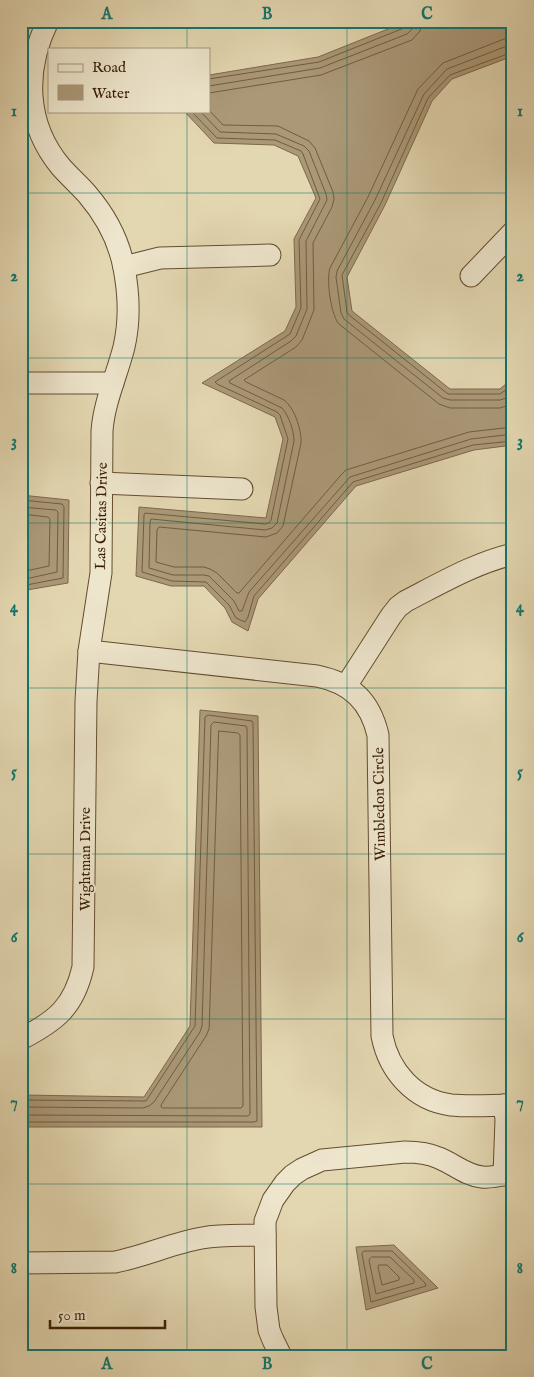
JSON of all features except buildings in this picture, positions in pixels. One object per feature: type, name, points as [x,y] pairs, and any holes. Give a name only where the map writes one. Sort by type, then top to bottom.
[{"type":"street","name":"Las Casitas Drive","points":[[48,21],[40,37],[32,68],[34,111],[38,125],[48,148],[61,166],[94,202],[107,223],[118,246],[124,267],[128,296],[128,321],[124,347],[102,419],[101,573],[89,651]]},
{"type":"street","points":[[471,276],[513,232]]},
{"type":"street","points":[[124,267],[160,258],[270,254]]},
{"type":"street","points":[[21,383],[113,383]]},
{"type":"street","points":[[101,483],[242,488]]},
{"type":"street","points":[[346,686],[391,616],[406,601],[477,565],[513,554]]},
{"type":"street","name":"Wimbledon Circle","points":[[89,651],[328,678],[346,686],[364,703],[375,724],[378,735],[382,1036],[387,1057],[405,1083],[432,1100],[452,1105],[508,1105],[506,1119],[508,1174]]},
{"type":"street","name":"Wightman Drive","points":[[21,1039],[51,1022],[66,1007],[77,988],[83,967],[86,701],[89,651]]},
{"type":"street","points":[[281,1356],[273,1340],[267,1318],[265,1221],[273,1200],[285,1183],[302,1169],[322,1160],[417,1152],[441,1158],[471,1175],[486,1177],[508,1174]]},
{"type":"street","points":[[21,1263],[115,1262],[128,1260],[201,1238],[265,1235]]},
{"type":"water","points":[[408,21],[513,21],[513,56],[452,79],[432,101],[385,205],[347,277],[352,311],[450,389],[500,389],[513,378],[513,445],[474,450],[356,486],[258,599],[248,631],[232,622],[225,608],[204,586],[171,586],[136,576],[139,507],[266,518],[283,439],[275,417],[202,383],[285,331],[296,307],[294,239],[316,198],[298,156],[274,145],[214,143],[185,112],[210,112],[210,75],[318,57]]},
{"type":"water","points":[[21,495],[69,500],[68,583],[21,591]]},
{"type":"water","points":[[200,710],[258,716],[262,1127],[23,1127],[21,1125],[21,1095],[144,1097],[190,1026]]},
{"type":"water","points":[[394,1245],[438,1288],[366,1310],[356,1247]]}]
